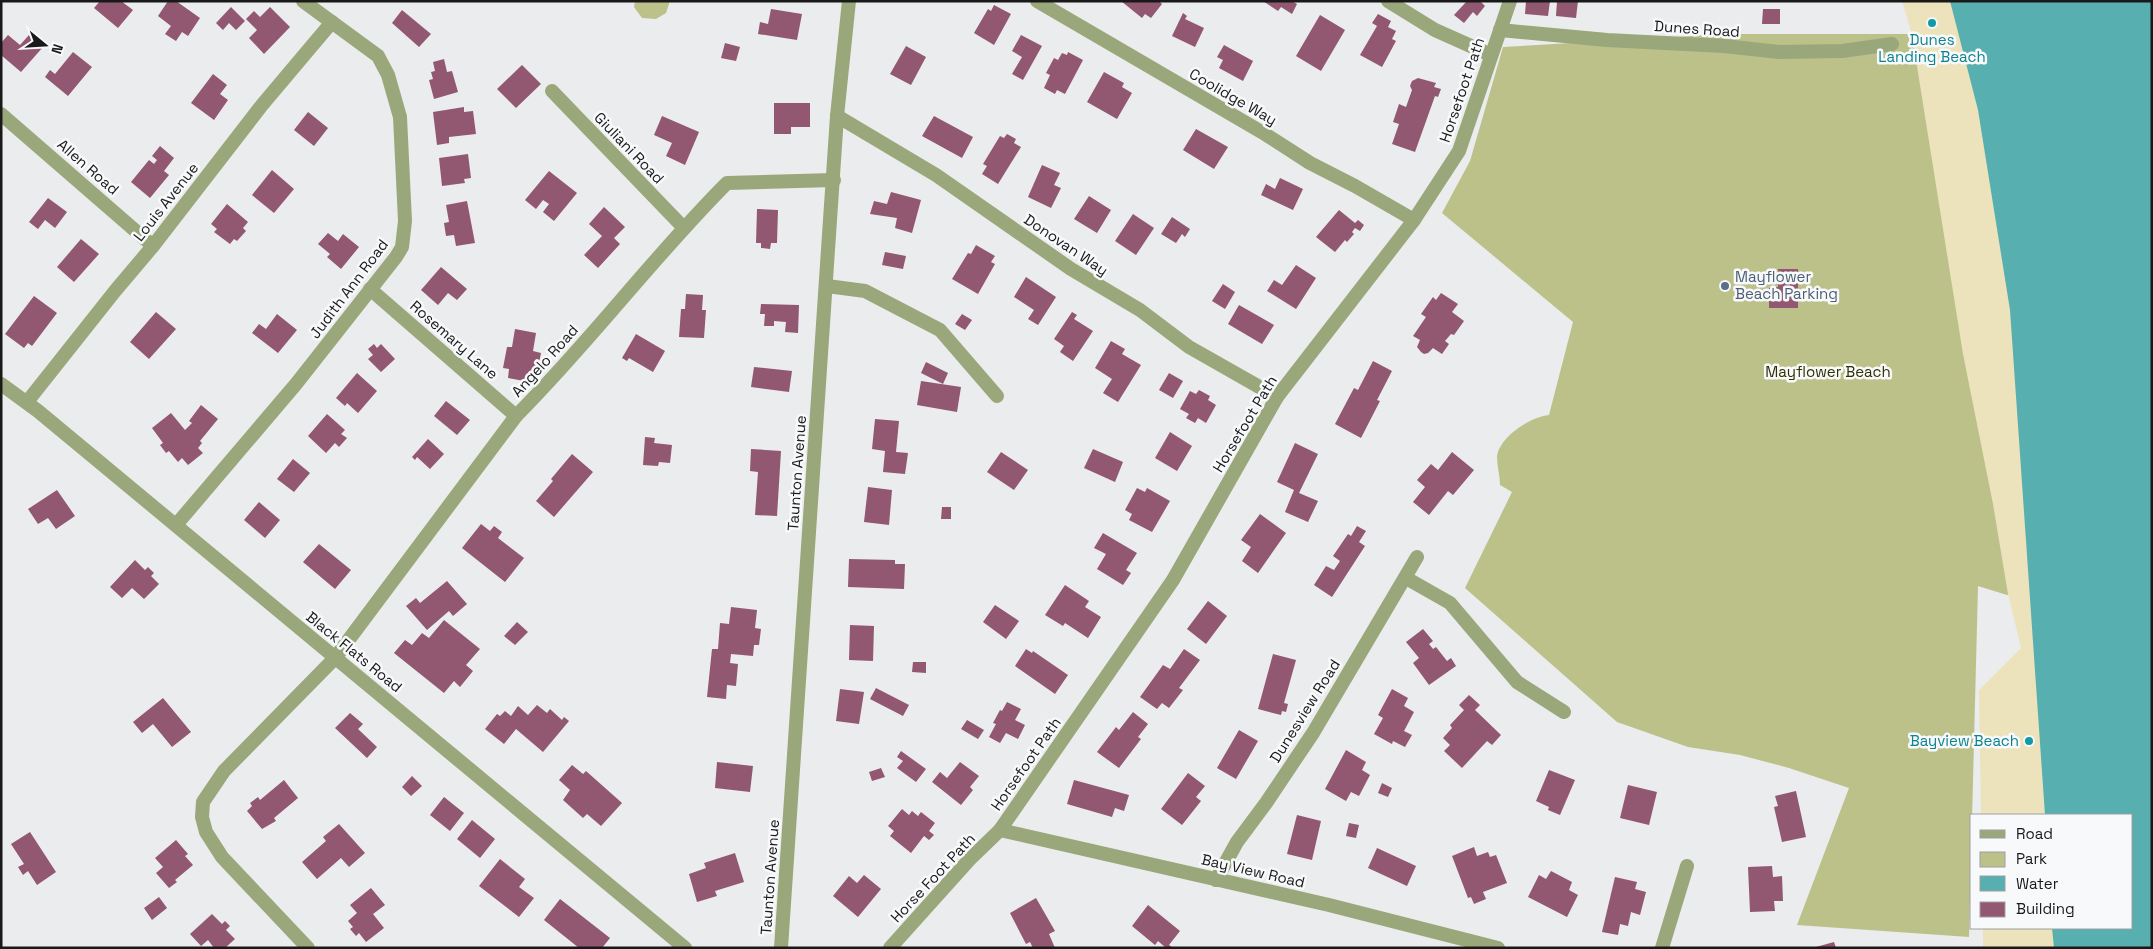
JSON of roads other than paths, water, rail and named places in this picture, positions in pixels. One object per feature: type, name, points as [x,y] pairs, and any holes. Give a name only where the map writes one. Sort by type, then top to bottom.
[{"type":"street","name":"Judith Ann Road","points":[[176,525],[296,384],[402,248],[405,221],[400,117],[388,75],[378,56],[303,1]]},
{"type":"street","name":"Taunton Avenue","points":[[781,948],[837,116],[849,1]]},
{"type":"street","name":"Coolidge Way","points":[[1037,1],[1265,134],[1310,163],[1414,220]]},
{"type":"street","points":[[1388,1],[1435,30],[1491,55]]},
{"type":"street","name":"Horsefoot Path","points":[[1000,830],[1173,580],[1278,397],[1414,220],[1459,150],[1510,1]]},
{"type":"street","name":"Louis Avenue","points":[[27,402],[153,246],[262,105],[332,22]]},
{"type":"street","name":"Dunes Road","points":[[1500,30],[1607,40],[1724,46],[1779,52],[1834,51],[1892,44]]},
{"type":"street","name":"Giuliani Road","points":[[552,91],[683,227]]},
{"type":"street","name":"Allen Road","points":[[1,114],[153,246]]},
{"type":"street","name":"Donovan Way","points":[[837,116],[936,175],[1071,270],[1140,310],[1189,347],[1278,397]]},
{"type":"street","name":"Angelo Road","points":[[308,948],[222,857],[206,832],[202,809],[207,794],[224,771],[335,658],[516,416],[552,380],[683,227],[727,183],[834,180]]},
{"type":"street","points":[[826,286],[865,291],[940,330],[997,396]]},
{"type":"street","name":"Rosemary Lane","points":[[370,289],[516,416]]},
{"type":"street","name":"Black Flats Road","points":[[1,384],[27,402],[686,948]]},
{"type":"street","name":"Dunesview Road","points":[[1216,880],[1237,842],[1266,803],[1308,740],[1418,557]]},
{"type":"street","points":[[1406,578],[1450,603],[1518,682],[1564,712]]},
{"type":"street","name":"Bay View Road","points":[[1000,830],[1334,906],[1498,948]]},
{"type":"street","name":"Horse Foot Path","points":[[890,948],[969,860],[1000,830]]},
{"type":"street","points":[[1662,948],[1687,866]]},
{"type":"water","points":[[1950,1],[2152,1],[2152,948],[2054,948],[2052,929],[2133,929],[2133,814],[2045,814],[2010,310],[1978,110]]},
{"type":"place","name":"Dunes Landing Beach","points":[[1932,23]]},
{"type":"place","name":"Mayflower Beach Parking","points":[[1725,286]]},
{"type":"place","name":"Bayview Beach","points":[[2029,741]]},
{"type":"park label","name":"Mayflower Beach","points":[[1828,372]]}]
